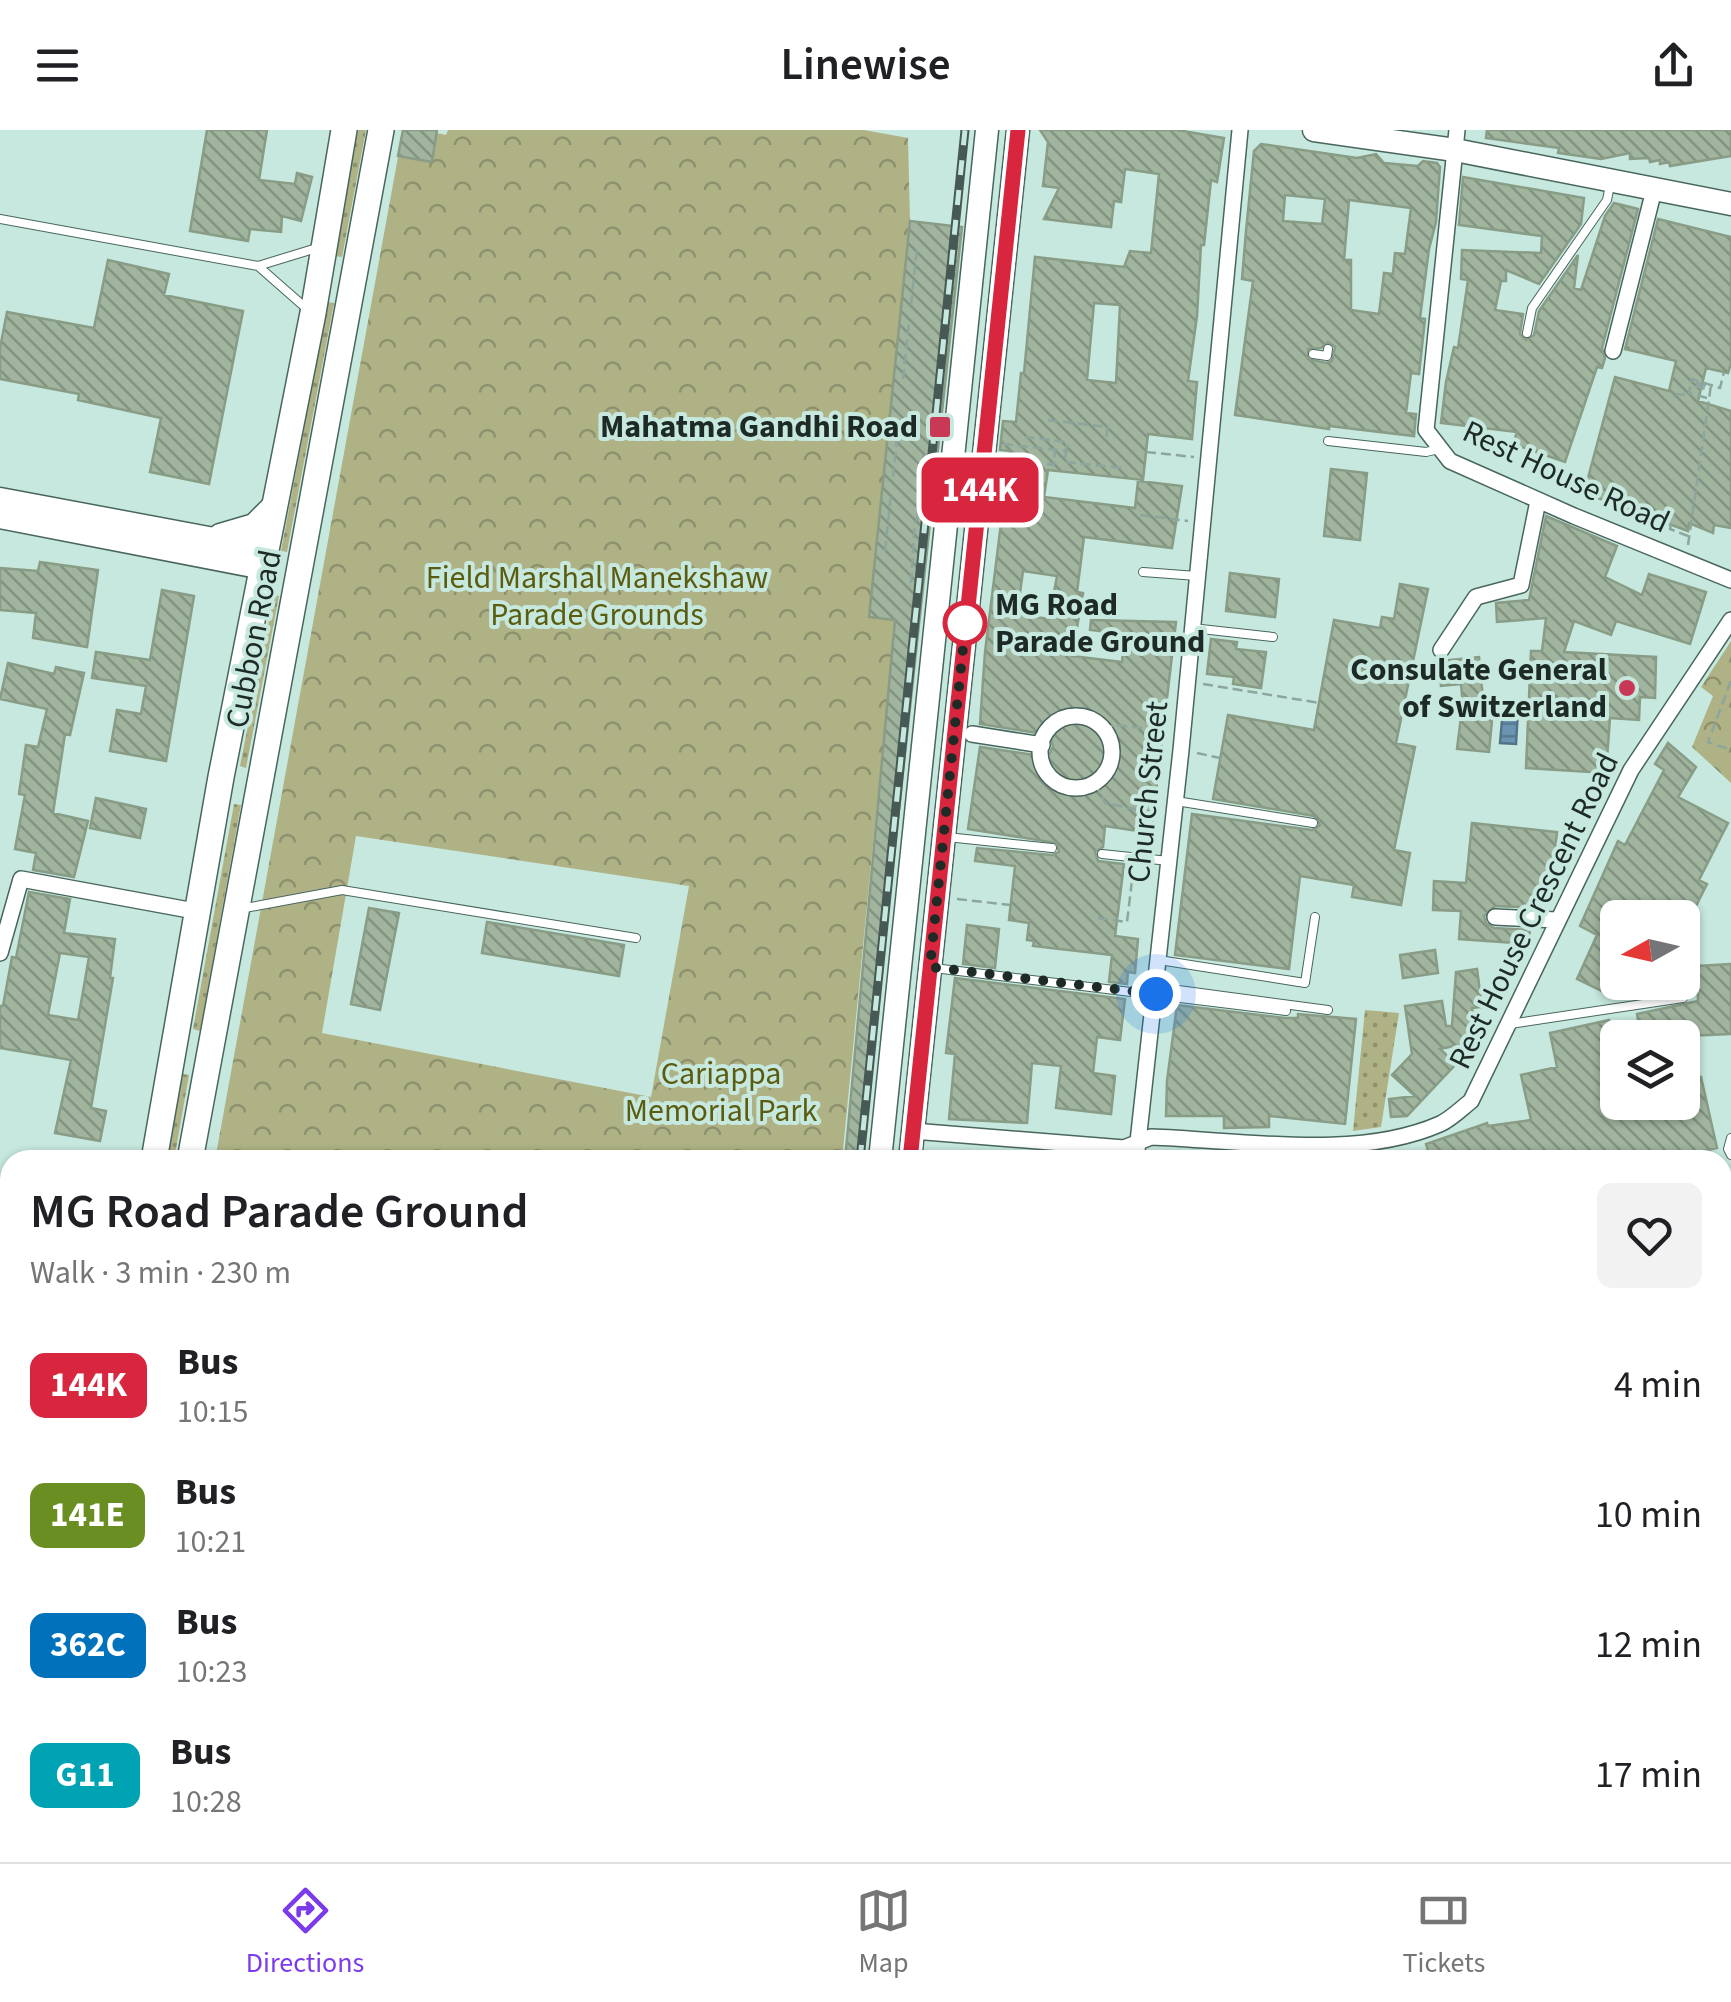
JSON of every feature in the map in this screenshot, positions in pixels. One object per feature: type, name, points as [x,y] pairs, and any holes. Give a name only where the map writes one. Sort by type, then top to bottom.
[{"type":"main road","name":"Cubbon Road","points":[[156,1150],[344,130]]},
{"type":"main road","name":"Cubbon Road","points":[[192,1150],[380,130]]},
{"type":"main road","points":[[881,1150],[987,130]]},
{"type":"main road","points":[[911,1150],[1018,130]]},
{"type":"main road","points":[[1314,130],[1456,140],[1611,181],[1731,204]]},
{"type":"main road","points":[[319,276],[352,284]]},
{"type":"main road","points":[[0,499],[211,538],[265,558]]},
{"type":"main road","points":[[211,538],[254,524],[276,504]]},
{"type":"main road","points":[[0,517],[265,558]]},
{"type":"main road","points":[[222,777],[258,785]]},
{"type":"main road","points":[[173,1055],[208,1061]]},
{"type":"street","name":"Church Street","points":[[1137,1150],[1176,801],[1240,130]]},
{"type":"street","name":"Rest House Road","points":[[1456,140],[1426,430],[1450,461],[1731,580]]},
{"type":"street","points":[[1612,351],[1654,190]]},
{"type":"street","points":[[1441,650],[1476,597],[1521,585],[1538,500]]},
{"type":"street","name":"Rest House Crescent Road","points":[[913,1131],[1124,1148],[1150,1137],[1340,1145],[1408,1134],[1443,1122],[1471,1101],[1631,770],[1731,620]]},
{"type":"street","points":[[1086,718],[1103,730],[1112,755],[1110,766],[1095,783],[1073,788],[1053,780],[1041,760],[1042,745],[1052,726],[1062,719],[1086,718]]},
{"type":"street","points":[[972,734],[1042,745]]},
{"type":"street","points":[[0,953],[21,879],[200,912]]},
{"type":"street","points":[[1495,917],[1558,920]]},
{"type":"lane","points":[[1527,333],[1532,308],[1606,200],[1611,181]]},
{"type":"lane","points":[[0,219],[258,266],[324,246]]},
{"type":"lane","points":[[258,266],[312,313]]},
{"type":"lane","points":[[1312,354],[1327,356],[1328,349]]},
{"type":"lane","points":[[1328,441],[1426,452],[1439,449]]},
{"type":"lane","points":[[1143,572],[1198,576]]},
{"type":"lane","points":[[1192,628],[1272,637]]},
{"type":"lane","points":[[1176,801],[1312,823]]},
{"type":"lane","points":[[943,836],[1052,848]]},
{"type":"lane","points":[[1102,854],[1168,861]]},
{"type":"lane","points":[[235,909],[342,890],[636,938]]},
{"type":"lane","points":[[1159,960],[1305,983],[1315,917]]},
{"type":"lane","points":[[930,967],[1328,1010]]},
{"type":"lane","points":[[1156,990],[1286,1011]]},
{"type":"lane","points":[[1510,1024],[1669,1000]]},
{"type":"path","points":[[911,305],[917,248]]},
{"type":"path","points":[[903,379],[909,322]]},
{"type":"path","points":[[1691,389],[1720,388],[1724,372]]},
{"type":"path","points":[[1686,562],[1711,388]]},
{"type":"path","points":[[1675,394],[1689,396],[1691,389]]},
{"type":"path","points":[[1691,389],[1709,399]]},
{"type":"path","points":[[893,477],[899,420]]},
{"type":"path","points":[[1048,420],[1108,426],[1105,447]]},
{"type":"path","points":[[1025,437],[1067,442],[1065,462],[1123,468]]},
{"type":"path","points":[[1002,444],[1068,451]]},
{"type":"path","points":[[1046,464],[1054,465],[1056,450]]},
{"type":"path","points":[[1146,452],[1191,457]]},
{"type":"path","points":[[911,583],[922,456],[937,457]]},
{"type":"path","points":[[885,551],[891,494]]},
{"type":"path","points":[[1140,515],[1202,523]]},
{"type":"path","points":[[1671,524],[1670,528],[1689,536]]},
{"type":"path","points":[[1187,681],[1320,703]]},
{"type":"path","points":[[1731,681],[1708,742],[1731,750]]},
{"type":"path","points":[[1103,730],[1115,725],[1182,732]]},
{"type":"path","points":[[1206,755],[1220,758]]},
{"type":"path","points":[[1095,783],[1105,803],[1165,814]]},
{"type":"path","points":[[1098,918],[1127,922],[1134,857]]},
{"type":"path","points":[[956,899],[1010,905]]},
{"type":"green space","points":[[358,130],[366,130],[342,257],[334,256]]},
{"type":"green space","name":"Field Marshal Manekshaw Parade Grounds","points":[[864,130],[908,138],[910,221],[869,616],[895,620],[843,1150],[217,1150],[398,157],[432,162],[437,133]],"holes":[[[356,836],[689,886],[651,1097],[322,1033]]]},
{"type":"green space","points":[[328,302],[334,303],[287,552],[281,551]]},
{"type":"green space","points":[[274,595],[279,596],[246,768],[240,766]]},
{"type":"green space","points":[[1731,641],[1731,783],[1692,747],[1713,696],[1701,687]]},
{"type":"green space","points":[[234,804],[241,805],[200,1031],[193,1029]]},
{"type":"green space","points":[[1365,1010],[1399,1013],[1381,1127],[1353,1131]]},
{"type":"green space","points":[[183,1074],[189,1075],[176,1150],[169,1150]]},
{"type":"water","points":[[1503,709],[1518,710],[1516,744],[1500,743]]},
{"type":"building","points":[[207,130],[267,130],[259,180],[295,184],[297,173],[312,177],[301,221],[282,216],[281,232],[250,229],[248,241],[190,231]]},
{"type":"building","points":[[403,130],[437,130],[432,162],[398,156]]},
{"type":"building","points":[[1040,130],[1177,130],[1224,138],[1217,182],[1211,180],[1201,245],[1188,381],[1197,382],[1192,439],[1148,434],[1143,480],[1048,470],[1044,497],[1135,508],[1138,481],[1182,486],[1172,548],[1084,537],[1077,592],[1083,593],[1072,656],[1122,662],[1125,634],[1090,630],[1091,620],[1176,622],[1151,833],[1105,826],[1103,847],[1095,852],[1098,861],[1124,864],[1115,936],[1138,939],[1135,973],[1128,972],[1127,984],[1109,982],[1112,955],[1033,946],[1034,941],[1027,940],[1029,923],[1009,920],[1015,866],[975,861],[977,848],[1052,855],[1059,852],[1057,843],[968,829],[980,747],[1041,756],[1050,753],[1053,746],[1044,734],[980,724],[1010,451],[1000,450],[1003,421],[1016,422],[1035,257],[1124,267],[1130,251],[1151,253],[1159,174],[1125,169],[1121,202],[1114,201],[1111,227],[1044,219],[1059,188],[1043,186],[1048,142]],"holes":[[[1094,303],[1120,305],[1116,383],[1087,380]],[[1023,571],[1057,576],[1049,619],[1017,614]]]},
{"type":"building","points":[[1487,130],[1731,130],[1731,156],[1670,166],[1669,162],[1660,164],[1660,160],[1650,162],[1649,158],[1630,159],[1630,153],[1601,159],[1558,153],[1559,148],[1486,138]]},
{"type":"building","points":[[1261,144],[1357,158],[1376,154],[1384,163],[1418,166],[1423,161],[1440,167],[1436,222],[1420,318],[1425,319],[1419,374],[1411,373],[1406,413],[1416,414],[1414,436],[1235,415],[1253,281],[1242,279],[1254,151]],"holes":[[[1285,195],[1325,199],[1322,224],[1283,221]],[[1349,200],[1411,208],[1405,254],[1395,253],[1393,274],[1384,273],[1379,314],[1351,310],[1351,260],[1344,260]],[[1328,342],[1335,347],[1332,361],[1308,359],[1308,349],[1321,348]]]},
{"type":"building","points":[[1463,177],[1584,198],[1581,224],[1539,284],[1506,270],[1506,281],[1501,281],[1495,310],[1523,314],[1520,334],[1526,340],[1534,335],[1539,311],[1578,255],[1574,288],[1581,290],[1605,216],[1614,203],[1638,209],[1602,348],[1605,358],[1602,368],[1597,367],[1565,462],[1513,444],[1517,432],[1441,423],[1468,280],[1461,279],[1462,250],[1541,253],[1542,236],[1459,225]]},
{"type":"building","points":[[1658,219],[1731,237],[1731,363],[1728,373],[1706,368],[1698,401],[1731,411],[1731,528],[1714,525],[1713,533],[1689,523],[1688,531],[1584,493],[1615,377],[1669,391],[1676,361],[1625,349]]},
{"type":"building","points":[[910,221],[962,227],[862,1150],[846,1150],[895,620],[869,617]]},
{"type":"building","points":[[108,260],[169,274],[164,295],[243,311],[209,484],[150,472],[161,418],[78,400],[79,394],[0,379],[0,348],[7,312],[94,328]]},
{"type":"building","points":[[1331,469],[1367,473],[1360,540],[1324,536]]},
{"type":"building","points":[[1546,516],[1617,546],[1605,577],[1642,595],[1649,574],[1706,592],[1690,644],[1616,621],[1611,635],[1574,621],[1564,652],[1656,657],[1655,698],[1640,697],[1639,720],[1610,718],[1606,773],[1526,768],[1531,651],[1542,651],[1546,618],[1497,622],[1496,603],[1529,600]]},
{"type":"building","points":[[40,562],[98,570],[87,647],[33,638],[36,613],[0,610],[0,568],[38,571]]},
{"type":"building","points":[[1230,573],[1279,579],[1275,617],[1226,611]]},
{"type":"building","points":[[1400,584],[1428,589],[1396,743],[1415,747],[1394,850],[1410,853],[1401,905],[1352,897],[1354,885],[1300,876],[1289,969],[1175,955],[1192,814],[1312,830],[1320,825],[1314,816],[1213,799],[1228,715],[1314,730],[1334,620],[1380,628],[1382,617],[1394,619]]},
{"type":"building","points":[[162,590],[194,596],[166,761],[110,751],[117,710],[141,714],[146,686],[92,678],[96,652],[150,660]]},
{"type":"building","points":[[1211,639],[1237,642],[1236,649],[1266,652],[1261,688],[1233,684],[1234,677],[1207,674]]},
{"type":"building","points":[[1479,657],[1485,719],[1492,720],[1489,752],[1457,749],[1464,717],[1461,684],[1441,686],[1439,661]]},
{"type":"building","points":[[8,663],[54,674],[56,667],[84,673],[70,735],[65,734],[53,813],[88,821],[74,877],[33,870],[36,853],[15,849],[25,795],[19,794],[26,745],[38,747],[47,709],[0,699]]},
{"type":"building","points":[[1668,743],[1696,767],[1678,797],[1728,823],[1699,880],[1707,884],[1699,900],[1600,900],[1600,990],[1577,979],[1597,935],[1580,926],[1618,841],[1625,845],[1664,770],[1655,764]]},
{"type":"building","points":[[96,798],[146,809],[140,838],[90,828]]},
{"type":"building","points":[[1472,823],[1557,832],[1551,887],[1545,886],[1544,908],[1495,906],[1484,916],[1494,928],[1530,930],[1528,944],[1459,939],[1461,911],[1433,910],[1434,881],[1466,883]]},
{"type":"building","points":[[29,892],[70,899],[64,933],[115,939],[113,978],[91,1108],[106,1111],[100,1141],[55,1133],[71,1060],[0,1048],[0,1006],[12,957],[16,958]],"holes":[[[60,953],[89,957],[78,1020],[48,1015]]]},
{"type":"building","points":[[369,908],[399,913],[380,1010],[351,1004]]},
{"type":"building","points":[[487,922],[624,945],[619,976],[482,953]]},
{"type":"building","points":[[967,925],[999,929],[995,968],[963,964]]},
{"type":"building","points":[[1435,950],[1438,973],[1403,978],[1400,955]]},
{"type":"building","points":[[1731,964],[1731,1034],[1700,1035],[1700,1020],[1638,1020],[1637,1014],[1700,1000],[1700,966]]},
{"type":"building","points":[[1477,969],[1482,1007],[1472,1008],[1478,1041],[1440,1049],[1456,1064],[1407,1116],[1391,1117],[1389,1099],[1415,1096],[1392,1075],[1412,1054],[1405,1006],[1442,1001],[1446,1026],[1452,1026],[1456,972]]},
{"type":"building","points":[[955,978],[1125,999],[1120,1040],[1097,1037],[1093,1073],[1115,1076],[1111,1114],[1056,1108],[1061,1066],[1032,1063],[1027,1123],[949,1119],[955,1054],[946,1053]]},
{"type":"building","points":[[1177,1005],[1285,1018],[1298,1018],[1298,1014],[1356,1019],[1345,1124],[1269,1116],[1269,1127],[1224,1128],[1224,1116],[1166,1116]]},
{"type":"building","points":[[1600,1022],[1600,1120],[1700,1120],[1701,1077],[1717,1148],[1428,1150],[1426,1144],[1487,1123],[1488,1126],[1531,1120],[1521,1075],[1557,1067],[1550,1033]]},
{"type":"railway","points":[[861,1150],[965,130]]},
{"type":"bus line","name":"144K","points":[[911,1150],[1018,130]]},
{"type":"place","name":"Mahatma Gandhi Road","points":[[940,427]]},
{"type":"place","name":"MG Road Parade Ground","points":[[965,623]]},
{"type":"place","name":"Consulate General of Switzerland","points":[[1627,688]]},
{"type":"route","points":[[965,623],[966,619],[930,967],[1156,994]]},
{"type":"park label","name":"Cariappa Memorial Park","points":[[721,1092]]}]
